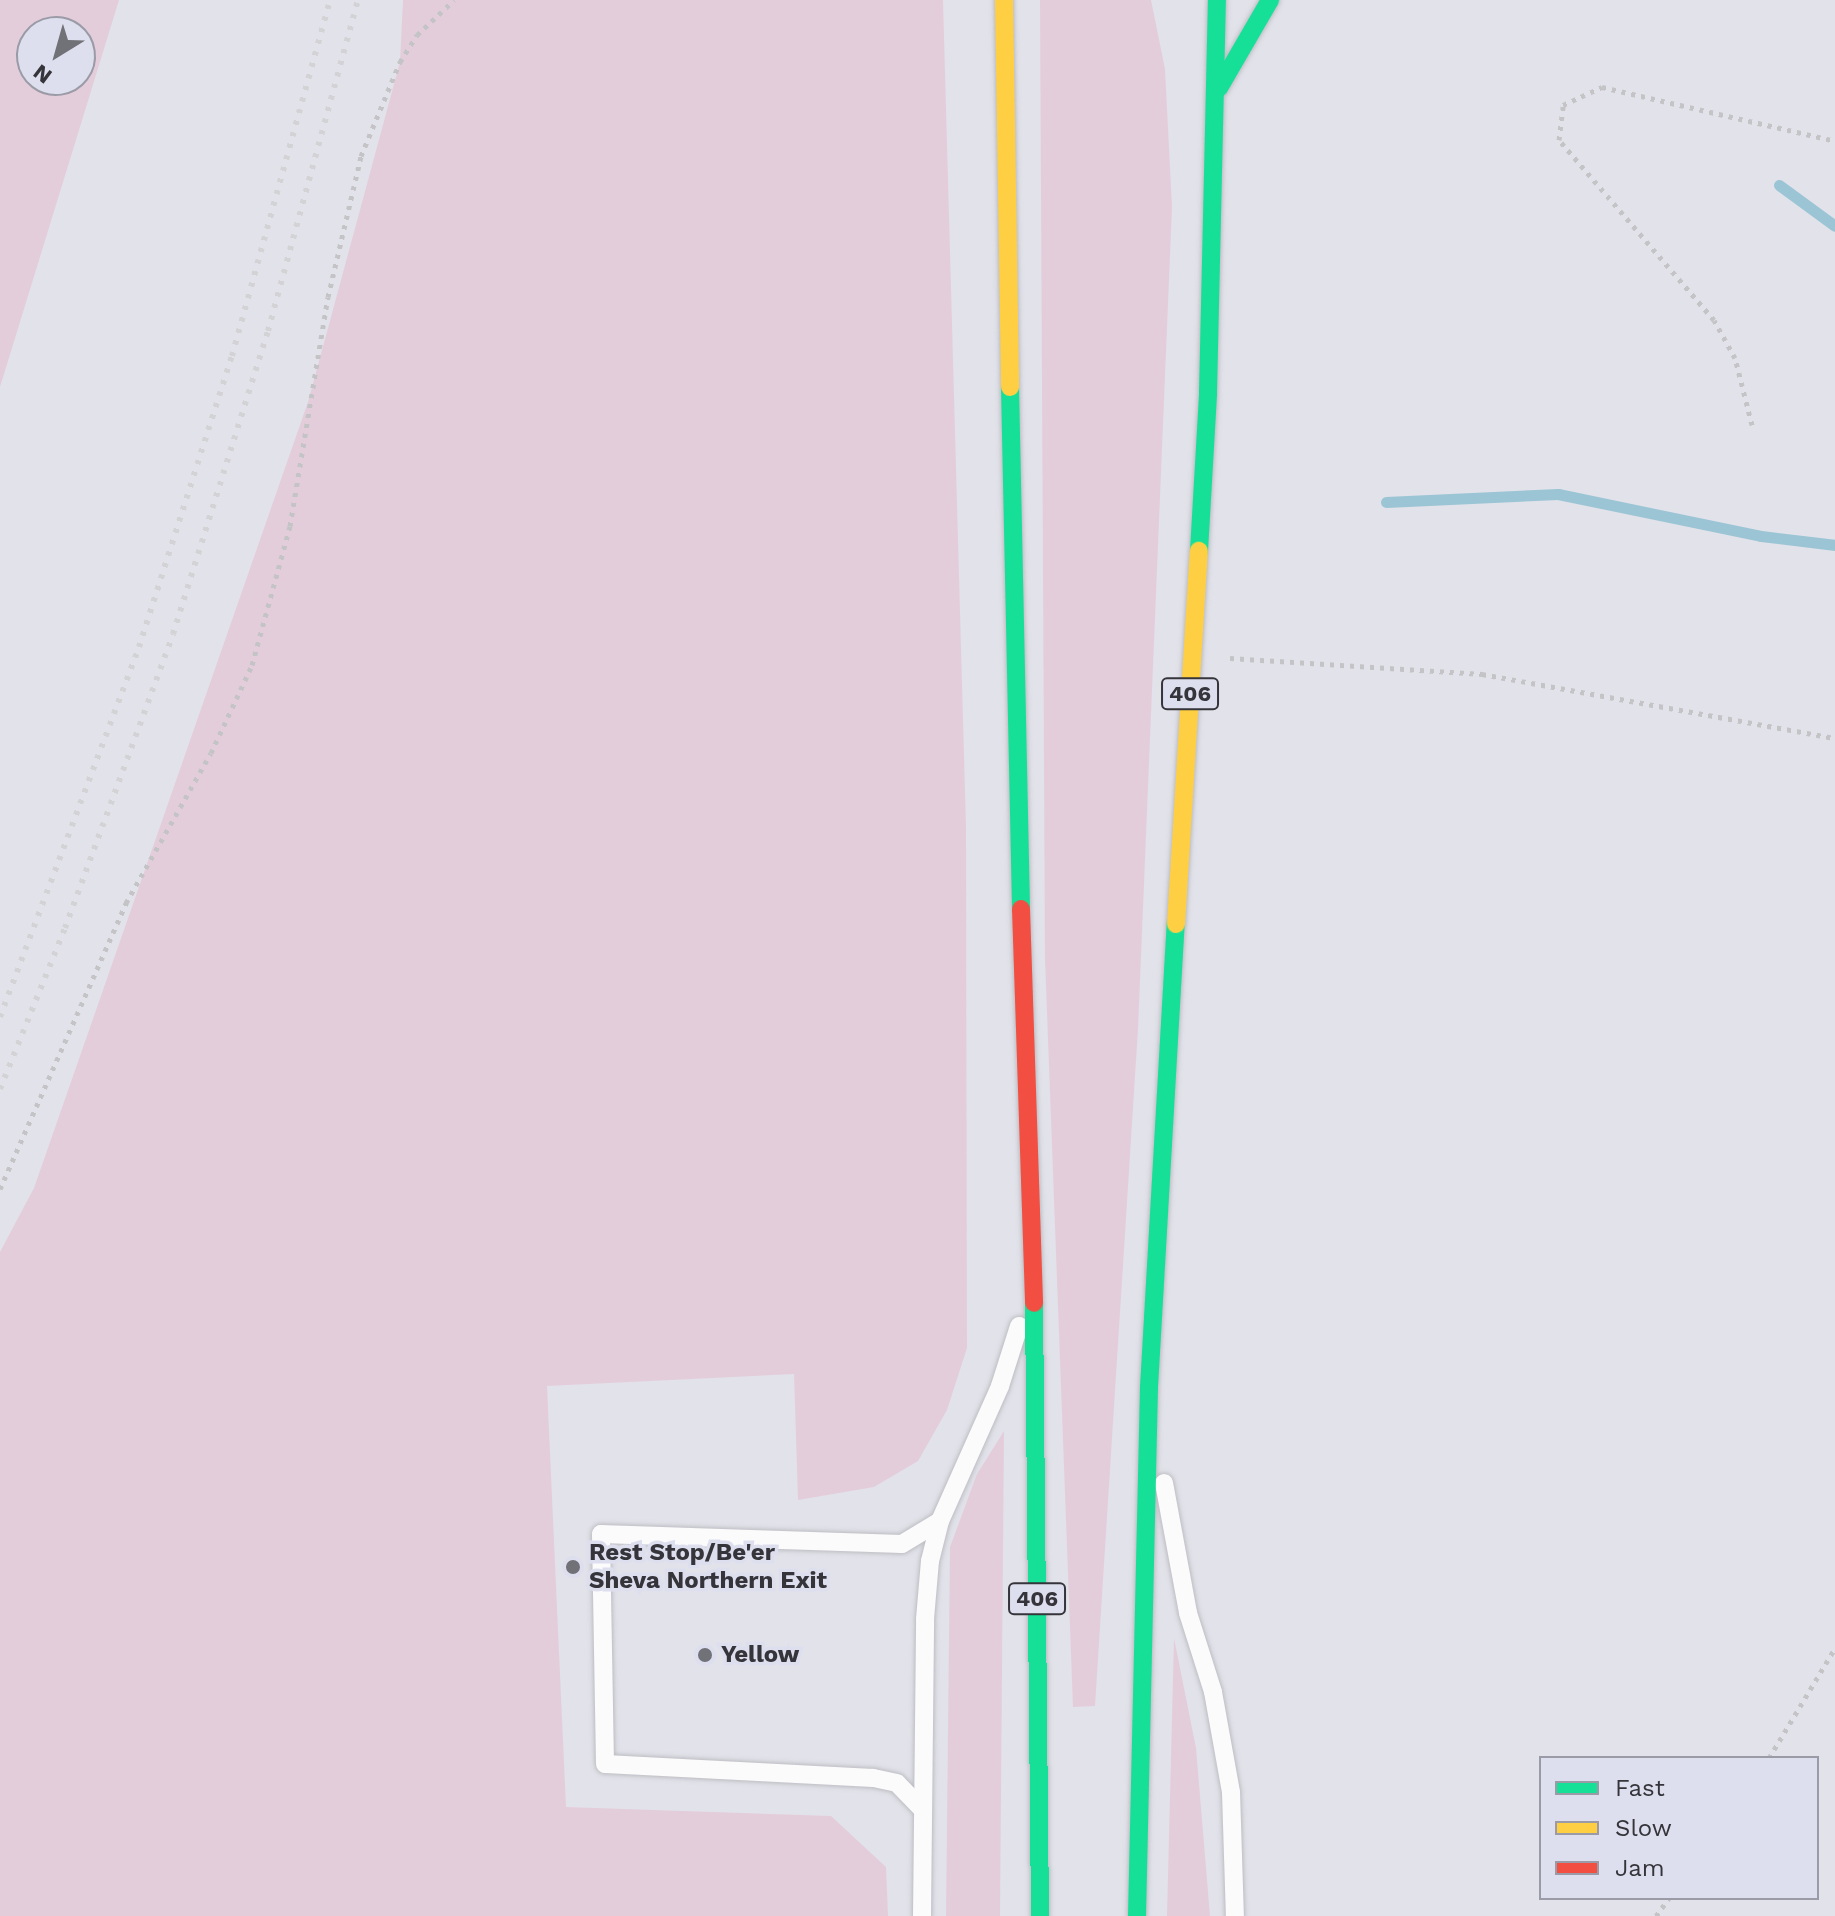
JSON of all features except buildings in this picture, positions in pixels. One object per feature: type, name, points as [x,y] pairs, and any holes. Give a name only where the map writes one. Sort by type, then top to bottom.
[{"type":"main road","name":"406","points":[[1004,0],[1016,767],[1034,1281],[1040,1916]]},
{"type":"main road","points":[[1216,94],[1270,0]]},
{"type":"main road","name":"406","points":[[1137,1916],[1149,1387],[1208,393],[1216,3]]},
{"type":"lane","points":[[922,1916],[925,1619],[940,1521],[1000,1386],[1034,1281]]},
{"type":"lane","points":[[1149,1387],[1188,1613],[1213,1692],[1231,1792],[1235,1916]]},
{"type":"lane","points":[[923,1810],[897,1783],[873,1778],[605,1764],[601,1534],[902,1544],[940,1521]]},
{"type":"path","points":[[0,1189],[126,903],[211,753],[252,665],[290,526],[328,297],[361,156],[400,62],[417,35],[454,0]]},
{"type":"path","points":[[1752,425],[1735,358],[1714,320],[1559,140],[1563,105],[1602,87],[1835,141]]},
{"type":"path","points":[[1192,656],[1482,674],[1835,738]]},
{"type":"path","points":[[1770,1756],[1835,1648]]},
{"type":"shaded area","points":[[0,0],[119,0],[96,75],[96,16],[16,16],[16,96],[89,96],[0,387]]},
{"type":"shaded area","points":[[403,0],[943,0],[966,827],[967,1348],[947,1410],[918,1461],[874,1487],[798,1500],[794,1374],[547,1386],[566,1807],[831,1816],[886,1867],[888,1916],[0,1916],[0,1252],[34,1188],[308,402],[400,62]]},
{"type":"shaded area","points":[[1040,0],[1151,0],[1165,69],[1172,207],[1138,1029],[1095,1706],[1073,1707],[1045,959]]},
{"type":"shaded area","points":[[1004,1431],[1000,1916],[946,1916],[950,1547],[977,1474]]},
{"type":"shaded area","points":[[1174,1638],[1196,1748],[1210,1916],[1167,1916]]},
{"type":"waterway","points":[[1779,185],[1835,226]]},
{"type":"waterway","points":[[1386,502],[1558,494],[1761,536],[1835,545]]},
{"type":"railway","points":[[0,1017],[139,647],[232,356],[330,0]]},
{"type":"railway","points":[[0,1089],[65,928],[173,634],[268,331],[358,0]]},
{"type":"traffic: fast","points":[[1199,551],[1208,393],[1217,0]]},
{"type":"traffic: fast","points":[[1219,88],[1270,0]]},
{"type":"traffic: fast","points":[[1010,387],[1021,909]]},
{"type":"traffic: fast","points":[[1137,1916],[1149,1387],[1176,924]]},
{"type":"traffic: fast","points":[[1034,1303],[1040,1916]]},
{"type":"traffic: slow","points":[[1004,0],[1010,387]]},
{"type":"traffic: slow","points":[[1176,924],[1199,551]]},
{"type":"traffic: jam","points":[[1021,909],[1034,1303]]},
{"type":"place","name":"Rest Stop/Be'er Sheva Northern Exit","points":[[573,1567]]},
{"type":"place","name":"Yellow","points":[[705,1655]]}]
